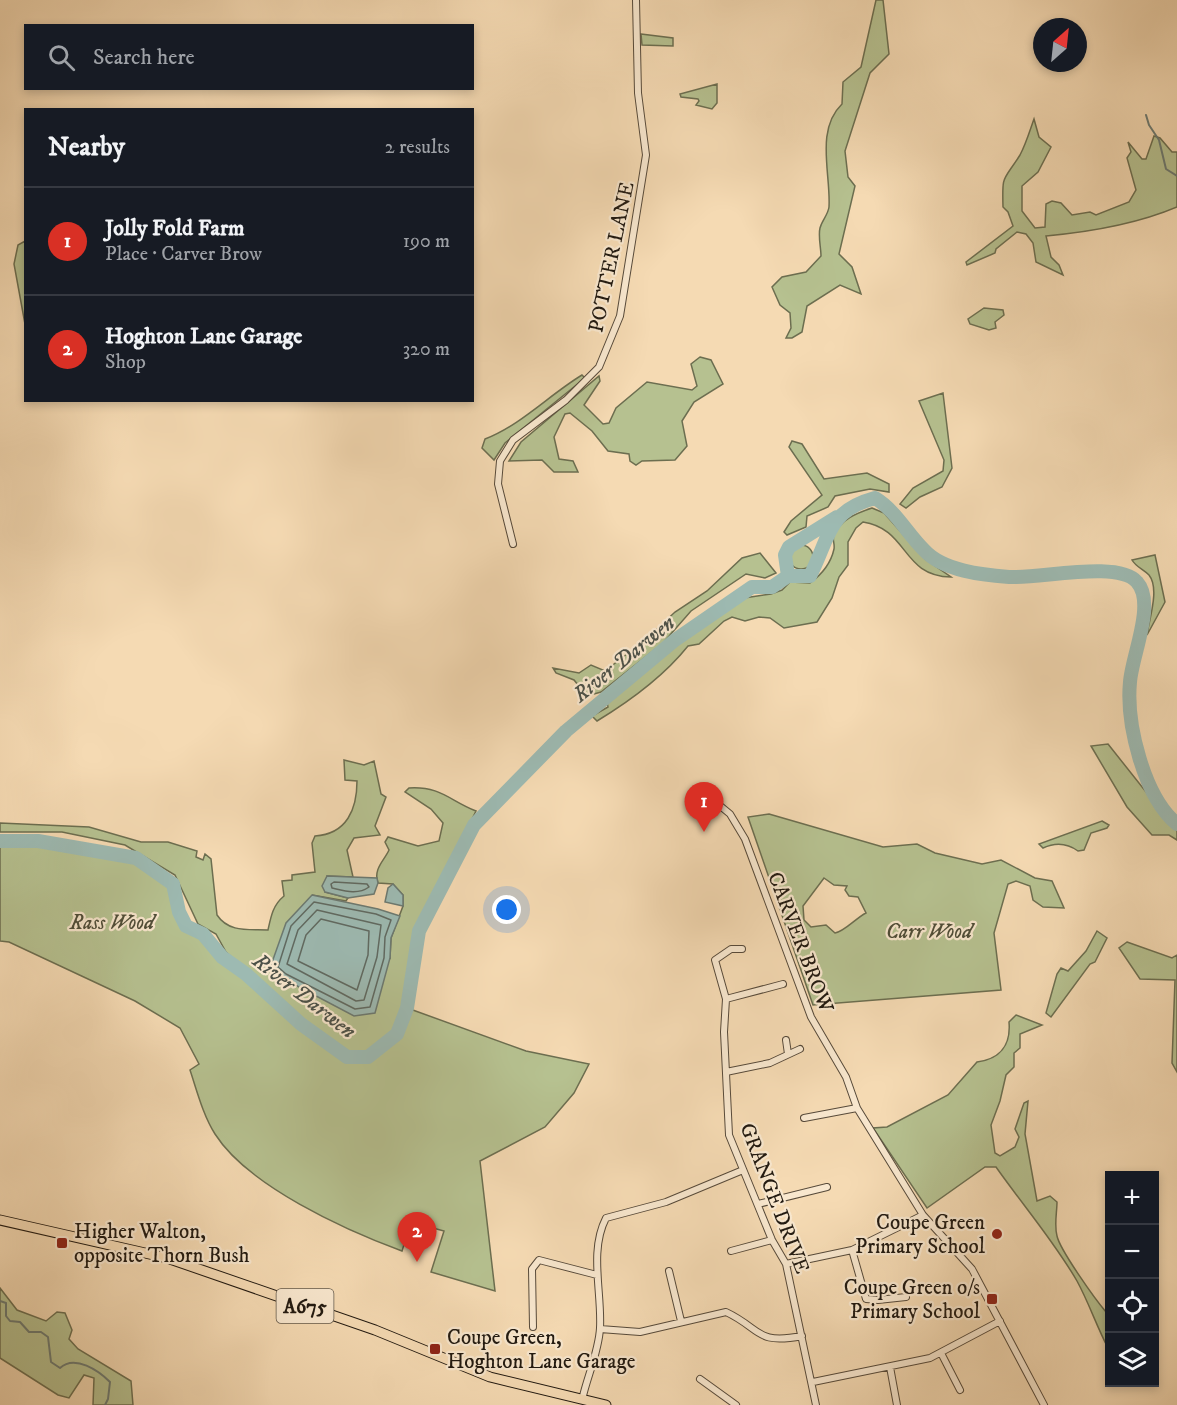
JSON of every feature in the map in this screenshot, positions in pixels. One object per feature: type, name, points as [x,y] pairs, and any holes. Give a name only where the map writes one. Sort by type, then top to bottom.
[{"type":"main road","name":"A675","points":[[0,1220],[168,1258],[375,1330],[490,1377],[606,1405]]},
{"type":"street","name":"POTTER LANE","points":[[513,544],[498,484],[500,461],[513,440],[566,400],[599,367],[620,316],[646,155],[638,93],[636,0]]},
{"type":"street","name":"CARVER BROW","points":[[707,795],[730,814],[746,839],[811,1017],[846,1077],[857,1108],[924,1215],[972,1269],[1044,1405]]},
{"type":"street","name":"GRANGE DRIVE","points":[[742,949],[731,949],[716,960],[726,999],[724,1032],[729,1135],[772,1240],[786,1264],[813,1382],[816,1405]]},
{"type":"street","points":[[726,999],[783,984]]},
{"type":"street","points":[[786,1040],[788,1054]]},
{"type":"street","points":[[726,1072],[770,1063],[800,1048]]},
{"type":"street","points":[[804,1118],[857,1108]]},
{"type":"street","points":[[582,1400],[600,1329],[597,1275],[600,1229],[606,1218],[666,1202],[743,1170]]},
{"type":"street","points":[[758,1203],[827,1187]]},
{"type":"street","points":[[786,1264],[852,1250],[924,1215]]},
{"type":"street","points":[[731,1251],[772,1240]]},
{"type":"street","points":[[852,1250],[866,1299],[906,1297]]},
{"type":"street","points":[[533,1327],[532,1269],[535,1263],[539,1260],[597,1275]]},
{"type":"street","points":[[669,1271],[681,1321]]},
{"type":"street","points":[[600,1329],[640,1332],[726,1311],[761,1336],[771,1340],[802,1336]]},
{"type":"street","points":[[813,1382],[890,1367],[941,1353],[1000,1321]]},
{"type":"street","points":[[941,1353],[960,1390]]},
{"type":"street","points":[[890,1367],[897,1405]]},
{"type":"street","points":[[700,1379],[736,1405]]},
{"type":"green space","points":[[876,0],[883,0],[889,54],[870,73],[845,151],[848,177],[855,186],[839,254],[852,267],[861,294],[840,285],[807,306],[802,332],[792,338],[786,338],[791,328],[790,313],[780,305],[772,287],[782,277],[806,272],[821,256],[819,231],[829,207],[826,153],[829,126],[842,104],[843,82],[861,67]]},
{"type":"green space","points":[[641,34],[673,38],[673,46],[642,45]]},
{"type":"green space","points":[[717,84],[717,103],[712,109],[696,105],[698,99],[681,97],[680,94]]},
{"type":"green space","points":[[1034,119],[1039,137],[1051,147],[1038,172],[1022,186],[1022,211],[1035,228],[1045,227],[1046,204],[1052,201],[1061,203],[1072,215],[1090,212],[1096,215],[1129,202],[1136,190],[1127,158],[1131,152],[1128,142],[1142,159],[1146,159],[1154,136],[1160,138],[1172,152],[1177,152],[1177,207],[1113,226],[1046,236],[1051,257],[1059,265],[1063,275],[1036,262],[1033,243],[1026,234],[1017,232],[996,249],[995,253],[967,265],[966,262],[1013,226],[1008,212],[1003,207],[1003,183],[1022,151]]},
{"type":"green space","points":[[24,242],[24,319],[14,264],[18,245]]},
{"type":"green space","points":[[984,308],[1003,310],[1004,315],[995,322],[996,328],[989,330],[970,324],[968,319]]},
{"type":"green space","points":[[700,357],[711,360],[723,384],[694,402],[682,421],[687,446],[675,460],[642,461],[636,465],[630,461],[629,454],[608,451],[592,431],[570,413],[565,414],[554,437],[559,459],[573,461],[578,472],[554,472],[542,460],[509,461],[521,442],[599,376],[600,381],[584,405],[603,424],[609,423],[616,408],[647,382],[692,390],[697,386],[691,364]]},
{"type":"green space","points":[[582,375],[585,378],[505,443],[494,460],[482,448],[485,439],[511,426]]},
{"type":"green space","points":[[943,393],[952,468],[942,487],[920,497],[906,508],[900,504],[913,488],[943,471],[944,460],[919,401]]},
{"type":"green space","points":[[792,441],[802,444],[824,479],[867,473],[889,484],[889,492],[870,489],[835,496],[828,507],[807,516],[806,527],[787,535],[784,532],[791,521],[822,495],[789,447]]},
{"type":"green space","points":[[872,508],[884,513],[925,559],[951,577],[935,575],[923,569],[889,533],[878,526],[863,522],[856,528],[848,542],[848,565],[839,577],[832,598],[817,622],[784,628],[770,618],[759,617],[745,621],[732,617],[724,621],[699,644],[688,646],[657,678],[622,705],[597,721],[592,716],[608,707],[607,702],[681,642],[744,598],[771,594],[782,590],[790,582],[810,583],[831,559],[834,549],[833,539],[837,529],[855,515]]},
{"type":"green space","points":[[801,545],[809,549],[813,557],[809,565],[801,569],[793,565],[789,557],[793,549]]},
{"type":"green space","points":[[760,553],[776,573],[765,578],[746,574],[691,611],[663,643],[601,692],[587,696],[574,680],[556,673],[553,668],[579,673],[591,665],[605,671],[645,640],[675,612],[707,591],[742,558]]},
{"type":"green space","points":[[1155,555],[1165,602],[1147,635],[1154,588],[1149,575],[1132,560]]},
{"type":"green space","points":[[1108,744],[1177,831],[1177,840],[1169,835],[1152,835],[1127,807],[1091,746]]},
{"type":"green space","points":[[344,760],[364,765],[374,761],[381,794],[386,797],[375,826],[380,835],[354,838],[347,850],[353,877],[327,876],[325,892],[348,898],[346,901],[312,895],[390,958],[391,938],[403,906],[403,895],[393,884],[378,883],[378,869],[389,850],[385,842],[388,837],[418,846],[439,841],[443,823],[431,809],[405,792],[409,788],[429,789],[476,811],[414,934],[404,1007],[393,1033],[368,1052],[348,1053],[303,1022],[226,952],[216,934],[198,924],[175,875],[125,845],[62,832],[0,832],[0,823],[89,827],[141,842],[168,842],[197,851],[196,857],[203,860],[205,854],[211,859],[217,915],[222,921],[240,929],[268,930],[271,915],[284,896],[282,881],[292,880],[292,875],[315,872],[312,843],[315,836],[335,830],[348,818],[352,810],[357,781],[345,780]]},
{"type":"green space","name":"Carr Wood","points":[[769,814],[883,847],[917,844],[935,853],[982,864],[1001,860],[1035,878],[1052,881],[1064,908],[1043,907],[1033,900],[1030,886],[1016,881],[1008,884],[994,933],[1001,990],[813,1005],[748,817]],"holes":[[[824,878],[834,885],[847,886],[845,890],[849,896],[858,897],[866,913],[835,933],[826,925],[811,927],[804,920],[803,906]]]},
{"type":"green space","points":[[1102,821],[1109,825],[1107,828],[1091,833],[1084,850],[1078,851],[1061,844],[1043,848],[1039,844]]},
{"type":"green space","name":"Rass Wood","points":[[0,846],[38,846],[135,862],[170,885],[175,911],[185,927],[201,935],[220,959],[245,976],[299,1026],[346,1059],[369,1060],[399,1035],[410,1009],[526,1051],[589,1064],[574,1093],[545,1127],[480,1161],[495,1291],[431,1272],[444,1231],[411,1222],[402,1251],[326,1218],[274,1188],[250,1171],[230,1153],[211,1127],[190,1070],[199,1064],[180,1028],[135,1001],[9,942],[0,941]]},
{"type":"green space","points":[[1097,931],[1107,938],[1095,962],[1090,964],[1051,1017],[1046,1013],[1057,974],[1061,968],[1068,971],[1086,951]]},
{"type":"green space","points":[[1127,942],[1172,958],[1177,955],[1177,1072],[1172,1063],[1175,980],[1140,979],[1119,948]]},
{"type":"green space","points":[[1016,1015],[1042,1025],[1020,1034],[1020,1048],[1014,1053],[1014,1067],[1006,1075],[991,1125],[995,1153],[1000,1156],[1015,1147],[1019,1137],[1015,1129],[1024,1103],[1028,1101],[1025,1134],[1037,1201],[1050,1196],[1057,1202],[1057,1236],[1071,1263],[1105,1311],[1105,1341],[1068,1266],[996,1167],[985,1167],[927,1208],[873,1128],[887,1127],[948,1095],[977,1062],[992,1058],[1002,1050],[1008,1038],[1009,1022]]},
{"type":"green space","points":[[0,1288],[17,1310],[46,1321],[57,1312],[65,1313],[72,1330],[69,1339],[78,1349],[131,1381],[133,1405],[93,1405],[94,1378],[84,1375],[69,1398],[58,1395],[0,1358]]},
{"type":"water","points":[[327,876],[377,878],[378,883],[374,894],[348,898],[325,892],[322,886]]},
{"type":"water","points":[[393,884],[403,895],[403,906],[385,902],[388,888]]},
{"type":"water","points":[[312,895],[400,916],[391,938],[390,958],[375,1013],[354,1016],[282,978],[270,968],[286,923]]},
{"type":"waterway","points":[[1146,115],[1149,125],[1159,140],[1166,169],[1177,176]]},
{"type":"waterway","name":"River Darwen","points":[[0,841],[38,841],[136,858],[173,884],[179,912],[186,926],[203,934],[222,957],[246,974],[301,1024],[347,1057],[368,1057],[397,1034],[407,1008],[419,931],[474,825],[566,731],[675,640],[752,587],[772,587],[788,576],[810,576],[832,527],[839,518],[859,503],[875,498],[895,515],[932,557],[964,571],[1009,577],[1096,571],[1113,572],[1137,582],[1142,591],[1144,616],[1130,682],[1134,738],[1155,796],[1165,812],[1177,824]]},
{"type":"waterway","name":"River Darwen","points":[[788,576],[785,555],[789,547],[837,517]]},
{"type":"waterway","points":[[0,1301],[6,1303],[6,1316],[10,1321],[20,1322],[29,1332],[41,1332],[48,1337],[51,1362],[60,1368],[66,1364],[80,1363],[100,1373],[110,1382],[105,1405]]},
{"type":"place","name":"Jolly Fold Farm","points":[[704,832]]},
{"type":"place","name":"Coupe Green Primary School","points":[[997,1234]]},
{"type":"place","name":"Higher Walton, opposite Thorn Bush","points":[[62,1243]]},
{"type":"place","name":"Hoghton Lane Garage","points":[[417,1262]]},
{"type":"place","name":"Coupe Green o/s Primary School","points":[[992,1299]]},
{"type":"place","name":"Coupe Green, Hoghton Lane Garage","points":[[435,1349]]}]
